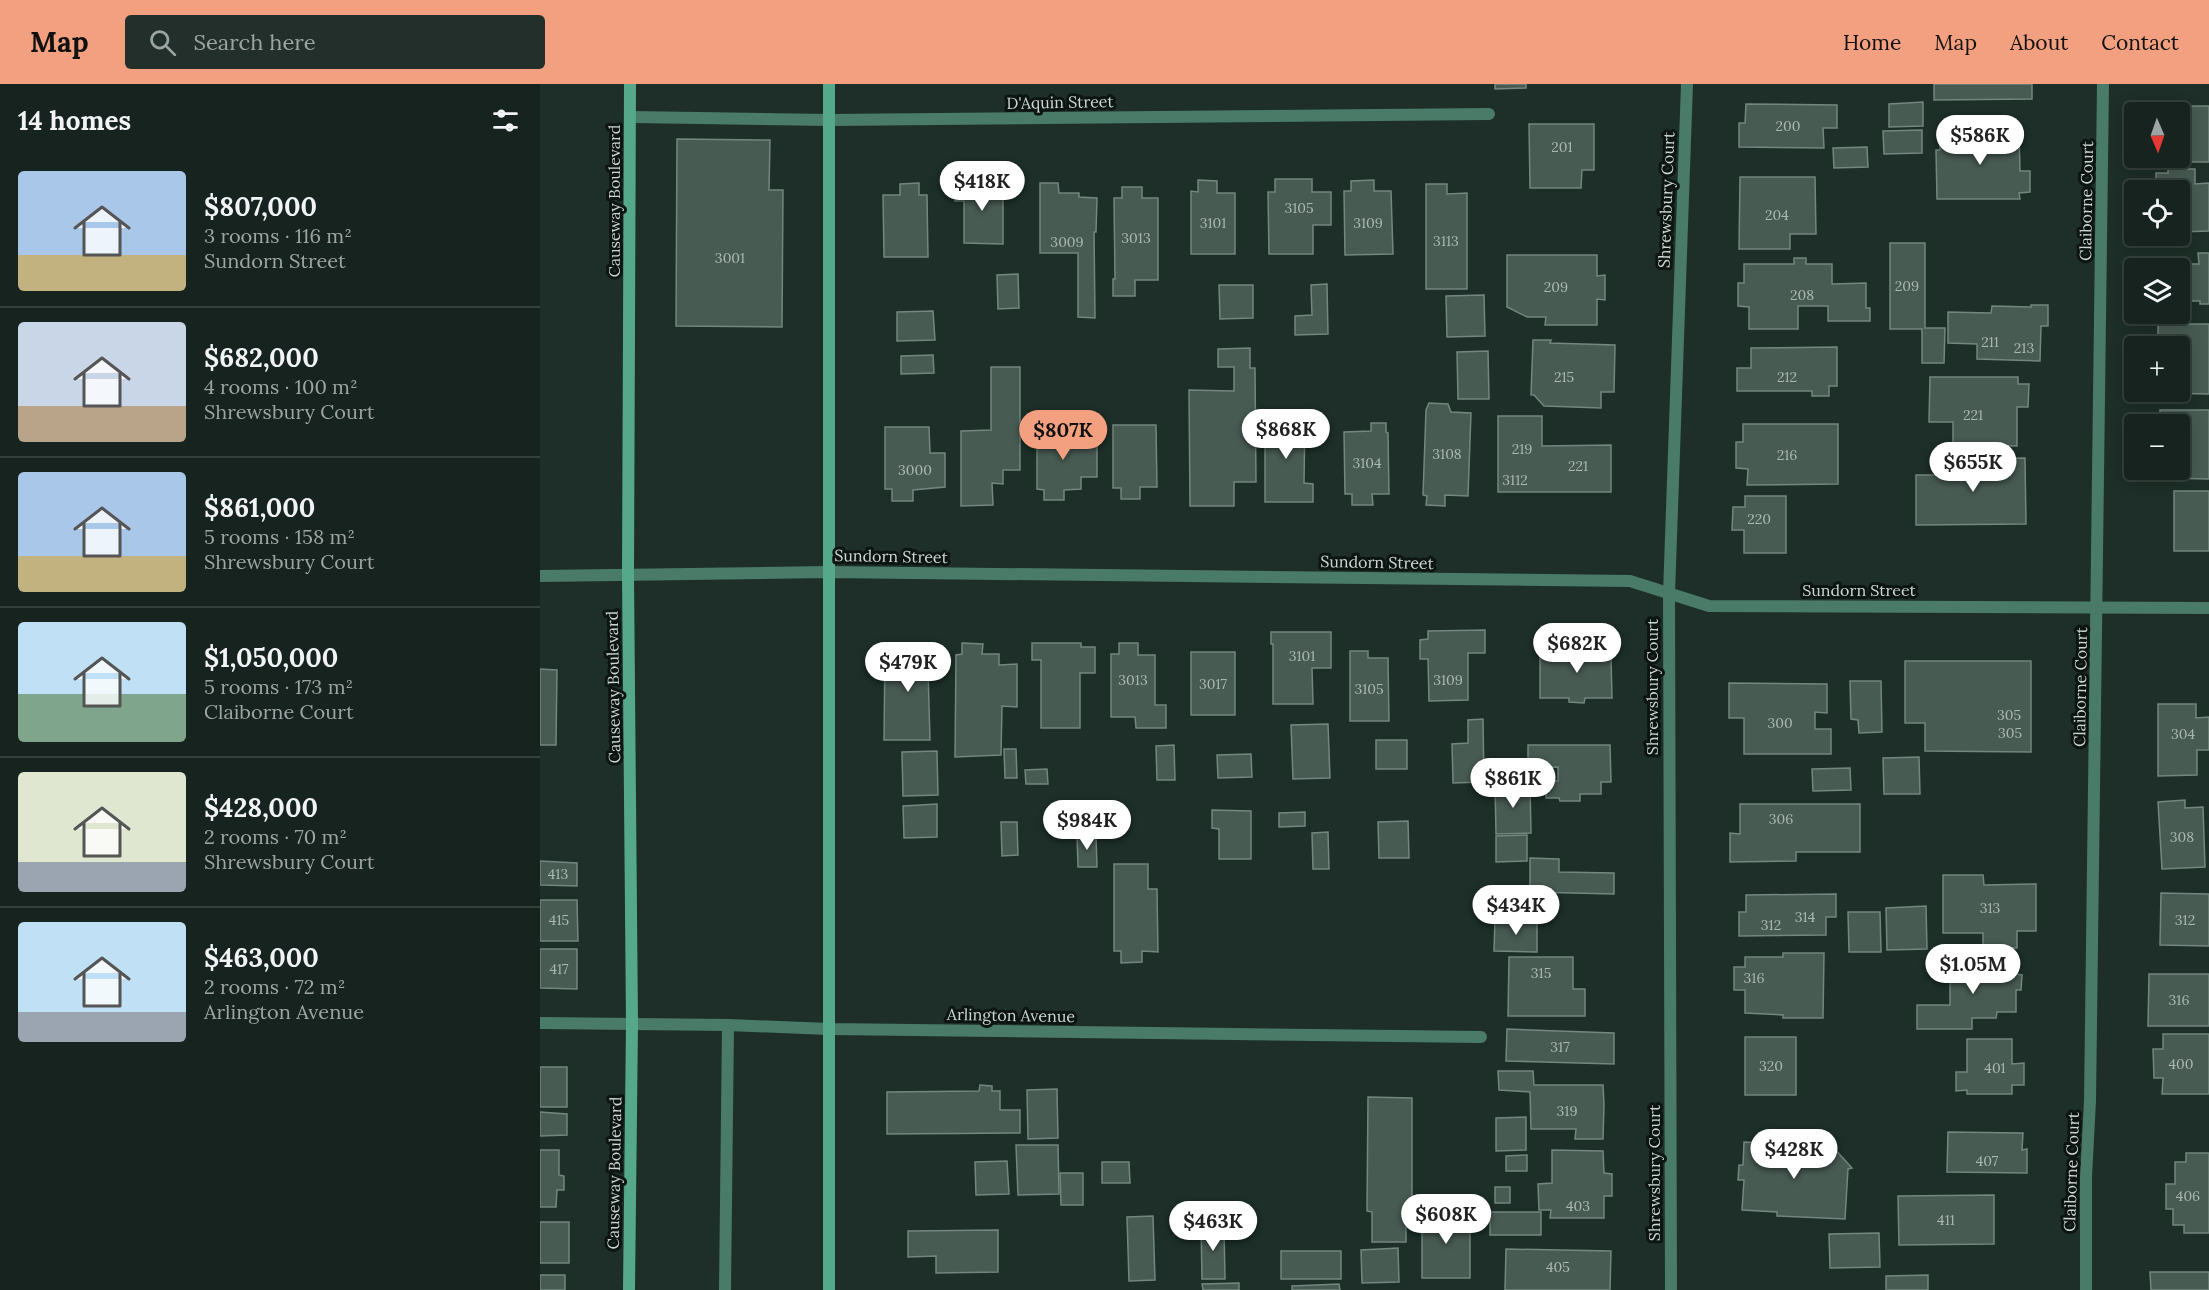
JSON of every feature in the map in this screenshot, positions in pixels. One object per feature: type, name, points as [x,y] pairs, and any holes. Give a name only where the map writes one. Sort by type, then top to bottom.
[{"type":"main road","name":"Causeway Boulevard","points":[[629,1290],[632,1024],[628,575],[630,84]]},
{"type":"main road","points":[[829,84],[829,1290]]},
{"type":"street","name":"Shrewsbury Court","points":[[1671,1290],[1669,594],[1686,84]]},
{"type":"street","name":"Claiborne Court","points":[[2086,1290],[2086,1178],[2090,1101],[2098,608],[2103,84]]},
{"type":"street","name":"D'Aquin Street","points":[[631,117],[829,120],[1489,114]]},
{"type":"street","name":"Sundorn Street","points":[[540,576],[828,572],[1630,581],[1709,606],[2209,608]]},
{"type":"street","name":"Arlington Avenue","points":[[540,1023],[1481,1037]]},
{"type":"street","points":[[725,1290],[728,1025]]},
{"type":"building","points":[[1495,84],[1526,84],[1526,88],[1495,89]]},
{"type":"building","points":[[1934,84],[2032,84],[2032,99],[1934,100]]},
{"type":"building","points":[[1923,102],[1923,126],[1889,127],[1889,104]]},
{"type":"building","points":[[1746,104],[1837,105],[1837,128],[1823,128],[1824,148],[1739,147],[1739,123],[1745,123]]},
{"type":"building","points":[[2190,106],[2209,106],[2209,162],[2190,162]]},
{"type":"building","points":[[1529,124],[1594,124],[1594,170],[1582,170],[1581,188],[1530,188]]},
{"type":"building","points":[[1922,130],[1922,153],[1884,154],[1883,131]]},
{"type":"building","points":[[1940,132],[2019,132],[2020,171],[2030,171],[2030,192],[2019,193],[2020,199],[1937,199],[1936,150],[1940,150]]},
{"type":"building","points":[[677,139],[770,140],[769,190],[783,190],[782,327],[676,326]]},
{"type":"building","points":[[1867,147],[1868,167],[1834,168],[1833,148]]},
{"type":"building","points":[[2168,169],[2195,169],[2195,184],[2209,183],[2209,231],[2190,232],[2190,180],[2156,180],[2156,173],[2168,173]]},
{"type":"building","points":[[1740,177],[1815,177],[1816,234],[1790,234],[1790,249],[1739,249]]},
{"type":"building","points":[[1275,179],[1312,179],[1312,192],[1331,192],[1331,225],[1313,225],[1313,254],[1269,254],[1268,192],[1275,192]]},
{"type":"building","points":[[1198,180],[1217,181],[1217,193],[1235,193],[1235,254],[1191,254],[1191,191],[1198,192]]},
{"type":"building","points":[[1374,180],[1374,191],[1391,191],[1393,254],[1345,255],[1344,191],[1351,191],[1351,181]]},
{"type":"building","points":[[919,183],[919,195],[927,195],[928,257],[884,257],[883,195],[900,195],[900,184]]},
{"type":"building","points":[[955,183],[1003,183],[1003,244],[964,243],[964,201],[955,201]]},
{"type":"building","points":[[1040,183],[1058,183],[1059,193],[1079,193],[1079,197],[1097,198],[1096,232],[1094,232],[1095,318],[1078,317],[1078,253],[1040,253]]},
{"type":"building","points":[[1426,184],[1447,184],[1447,194],[1467,193],[1467,289],[1426,289]]},
{"type":"building","points":[[1122,187],[1142,187],[1142,198],[1158,198],[1158,280],[1135,280],[1135,296],[1113,296],[1113,279],[1115,279],[1114,198],[1122,198]]},
{"type":"building","points":[[1890,243],[1925,243],[1925,328],[1945,328],[1944,363],[1922,363],[1922,329],[1890,329]]},
{"type":"building","points":[[2198,253],[2209,253],[2209,304],[2190,301],[2190,264],[2199,264]]},
{"type":"building","points":[[1507,255],[1597,255],[1597,276],[1605,275],[1605,300],[1597,299],[1597,325],[1545,325],[1546,317],[1527,317],[1507,307]]},
{"type":"building","points":[[1794,258],[1806,258],[1806,264],[1832,264],[1832,284],[1866,283],[1866,308],[1870,308],[1870,321],[1828,321],[1828,306],[1798,306],[1798,329],[1749,329],[1749,307],[1738,306],[1738,283],[1744,283],[1744,264],[1794,264]]},
{"type":"building","points":[[1018,274],[1019,308],[998,309],[997,275]]},
{"type":"building","points":[[1327,284],[1328,334],[1295,335],[1295,316],[1312,315],[1311,285]]},
{"type":"building","points":[[1219,285],[1253,285],[1253,318],[1220,319]]},
{"type":"building","points":[[1484,295],[1485,336],[1447,337],[1446,296]]},
{"type":"building","points":[[2031,305],[2048,305],[2048,326],[2041,326],[2040,361],[1977,359],[1977,344],[1948,343],[1948,312],[1991,313],[1992,306],[2031,307]]},
{"type":"building","points":[[933,311],[935,340],[897,341],[897,312]]},
{"type":"building","points":[[2158,324],[2209,324],[2209,394],[2190,394],[2190,336],[2158,336]]},
{"type":"building","points":[[1533,340],[1551,340],[1550,343],[1615,345],[1614,392],[1601,392],[1601,408],[1544,406],[1534,395],[1531,395]]},
{"type":"building","points":[[1837,347],[1837,386],[1829,386],[1829,396],[1812,396],[1812,391],[1737,391],[1737,368],[1751,368],[1751,348]]},
{"type":"building","points":[[1250,348],[1250,368],[1255,368],[1256,482],[1234,482],[1234,506],[1190,506],[1189,390],[1234,391],[1234,367],[1218,367],[1218,349]]},
{"type":"building","points":[[1488,351],[1489,399],[1458,399],[1457,352]]},
{"type":"building","points":[[933,355],[934,373],[901,374],[901,356]]},
{"type":"building","points":[[991,367],[1020,367],[1020,470],[1003,470],[1003,484],[992,483],[993,505],[961,506],[961,431],[991,430]]},
{"type":"building","points":[[1930,377],[2018,377],[2018,384],[2029,384],[2028,407],[2017,407],[2017,446],[1953,445],[1953,422],[1929,422]]},
{"type":"building","points":[[1429,403],[1448,404],[1451,412],[1471,413],[1468,496],[1445,495],[1445,506],[1426,505],[1427,496],[1423,495],[1426,410]]},
{"type":"building","points":[[2160,410],[2209,410],[2209,479],[2190,479],[2190,414],[2160,414]]},
{"type":"building","points":[[1265,416],[1305,416],[1304,483],[1313,484],[1313,502],[1265,502]]},
{"type":"building","points":[[1498,416],[1542,416],[1542,446],[1611,445],[1611,492],[1498,492]]},
{"type":"building","points":[[1371,423],[1386,423],[1389,494],[1372,494],[1373,505],[1352,505],[1352,494],[1345,494],[1344,432],[1371,431]]},
{"type":"building","points":[[1743,424],[1838,424],[1838,484],[1747,485],[1748,469],[1736,468],[1736,442],[1743,442]]},
{"type":"building","points":[[1113,425],[1156,425],[1157,487],[1140,487],[1140,499],[1121,499],[1121,488],[1113,488]]},
{"type":"building","points":[[885,427],[929,427],[930,453],[945,453],[945,487],[913,490],[913,501],[892,501],[892,489],[885,489]]},
{"type":"building","points":[[1037,427],[1080,427],[1081,446],[1097,446],[1097,477],[1081,477],[1081,489],[1064,490],[1064,500],[1044,500],[1044,490],[1037,489]]},
{"type":"building","points":[[2025,458],[2026,524],[1916,525],[1916,475],[1935,475],[1935,459]]},
{"type":"building","points":[[2174,491],[2209,491],[2209,551],[2174,551]]},
{"type":"building","points":[[1745,496],[1786,496],[1786,553],[1744,553],[1744,530],[1732,530],[1733,507],[1745,507]]},
{"type":"building","points":[[1485,630],[1485,653],[1468,653],[1468,700],[1429,701],[1428,659],[1420,659],[1420,640],[1428,639],[1428,631]]},
{"type":"building","points":[[1271,632],[1331,632],[1331,668],[1312,668],[1313,704],[1273,704]]},
{"type":"building","points":[[1575,641],[1601,641],[1601,657],[1611,657],[1612,698],[1585,698],[1584,703],[1569,702],[1569,698],[1540,698],[1540,657],[1558,657],[1558,651],[1575,651]]},
{"type":"building","points":[[962,643],[983,644],[982,654],[999,654],[999,665],[1017,664],[1017,707],[1002,706],[1001,755],[955,757],[956,655],[962,654]]},
{"type":"building","points":[[1032,643],[1081,643],[1081,647],[1095,647],[1095,673],[1080,673],[1080,728],[1041,728],[1041,660],[1032,660]]},
{"type":"building","points":[[1119,643],[1138,643],[1138,655],[1155,655],[1155,705],[1166,705],[1166,728],[1136,728],[1135,717],[1111,717],[1111,654],[1119,654]]},
{"type":"building","points":[[885,649],[939,649],[939,670],[928,670],[930,740],[884,740]]},
{"type":"building","points":[[1350,651],[1368,651],[1368,658],[1388,658],[1389,721],[1350,721]]},
{"type":"building","points":[[1191,652],[1235,652],[1235,715],[1191,715]]},
{"type":"building","points":[[1905,661],[2031,661],[2031,752],[1925,751],[1925,723],[1905,723]]},
{"type":"building","points":[[540,669],[557,670],[556,745],[540,745]]},
{"type":"building","points":[[1850,681],[1881,681],[1882,732],[1859,733],[1858,720],[1851,719]]},
{"type":"building","points":[[1729,683],[1827,684],[1827,713],[1815,712],[1815,729],[1831,729],[1831,754],[1744,754],[1744,718],[1729,718]]},
{"type":"building","points":[[2158,704],[2196,704],[2196,718],[2209,717],[2209,750],[2197,750],[2197,775],[2158,776]]},
{"type":"building","points":[[1483,719],[1484,782],[1453,783],[1452,744],[1468,743],[1468,720]]},
{"type":"building","points":[[1328,724],[1330,778],[1293,779],[1291,725]]},
{"type":"building","points":[[1376,740],[1407,740],[1407,769],[1376,769]]},
{"type":"building","points":[[1174,745],[1175,780],[1157,780],[1156,746]]},
{"type":"building","points":[[1528,745],[1610,745],[1611,782],[1601,782],[1601,794],[1580,794],[1580,801],[1546,798],[1546,781],[1558,781],[1558,767],[1528,768]]},
{"type":"building","points":[[1004,749],[1016,749],[1017,778],[1005,778]]},
{"type":"building","points":[[937,751],[938,795],[903,796],[902,752]]},
{"type":"building","points":[[1251,754],[1252,777],[1218,778],[1217,755]]},
{"type":"building","points":[[1919,757],[1920,794],[1884,794],[1883,758]]},
{"type":"building","points":[[1850,768],[1851,790],[1813,791],[1812,769]]},
{"type":"building","points":[[1047,769],[1048,784],[1026,784],[1025,770]]},
{"type":"building","points":[[1495,785],[1530,785],[1531,833],[1496,834]]},
{"type":"building","points":[[2185,800],[2185,808],[2203,807],[2205,867],[2162,869],[2158,802]]},
{"type":"building","points":[[937,804],[937,837],[904,838],[903,806]]},
{"type":"building","points":[[1740,804],[1860,804],[1860,852],[1796,852],[1796,861],[1730,862],[1730,833],[1740,834]]},
{"type":"building","points":[[1212,810],[1251,811],[1251,859],[1219,859],[1219,829],[1212,828]]},
{"type":"building","points":[[1305,812],[1305,826],[1279,827],[1279,813]]},
{"type":"building","points":[[1408,821],[1409,858],[1379,858],[1378,822]]},
{"type":"building","points":[[1001,822],[1017,822],[1018,855],[1002,856]]},
{"type":"building","points":[[1328,832],[1329,869],[1313,869],[1312,833]]},
{"type":"building","points":[[1096,835],[1097,867],[1078,867],[1077,836]]},
{"type":"building","points":[[1527,835],[1527,861],[1496,862],[1496,836]]},
{"type":"building","points":[[1530,858],[1559,859],[1559,872],[1614,873],[1614,894],[1530,892]]},
{"type":"building","points":[[540,861],[577,863],[577,886],[540,885]]},
{"type":"building","points":[[1114,864],[1148,864],[1148,889],[1157,889],[1158,952],[1142,951],[1142,962],[1121,963],[1121,951],[1114,951]]},
{"type":"building","points":[[1943,875],[1983,875],[1984,885],[2036,884],[2036,931],[2017,931],[2017,948],[1983,948],[1983,933],[1943,933]]},
{"type":"building","points":[[2161,893],[2209,894],[2209,946],[2160,945]]},
{"type":"building","points":[[1836,894],[1836,917],[1826,917],[1826,935],[1739,936],[1739,912],[1746,912],[1746,895]]},
{"type":"building","points":[[540,900],[577,900],[578,941],[540,941]]},
{"type":"building","points":[[1926,906],[1927,949],[1887,950],[1886,908]]},
{"type":"building","points":[[1848,912],[1880,912],[1881,952],[1849,952]]},
{"type":"building","points":[[1495,920],[1537,920],[1537,952],[1494,951]]},
{"type":"building","points":[[540,949],[577,949],[577,989],[540,988]]},
{"type":"building","points":[[1783,953],[1824,953],[1823,1018],[1783,1018],[1783,1015],[1745,1013],[1745,990],[1734,990],[1734,967],[1745,967],[1745,957],[1783,957]]},
{"type":"building","points":[[1509,957],[1573,957],[1573,989],[1585,989],[1585,1016],[1508,1016]]},
{"type":"building","points":[[1950,959],[1990,959],[1990,962],[2016,963],[2016,974],[2022,975],[2021,990],[2016,990],[2016,1012],[1997,1012],[1996,1018],[1972,1018],[1972,1029],[1917,1029],[1917,1005],[1950,1005]]},
{"type":"building","points":[[2149,974],[2209,974],[2209,1026],[2148,1026]]},
{"type":"building","points":[[1507,1029],[1614,1033],[1614,1064],[1506,1061]]},
{"type":"building","points":[[2163,1034],[2209,1034],[2209,1094],[2162,1094],[2163,1078],[2154,1078],[2153,1049],[2163,1049]]},
{"type":"building","points":[[1745,1037],[1796,1037],[1796,1095],[1745,1095]]},
{"type":"building","points":[[1967,1039],[2012,1039],[2012,1064],[2024,1063],[2024,1085],[2012,1085],[2012,1094],[1967,1094],[1967,1090],[1956,1091],[1956,1072],[1967,1072]]},
{"type":"building","points":[[540,1067],[567,1067],[567,1107],[540,1107]]},
{"type":"building","points":[[1498,1071],[1533,1071],[1534,1085],[1603,1085],[1603,1139],[1575,1139],[1576,1129],[1531,1129],[1530,1092],[1499,1090]]},
{"type":"building","points":[[980,1085],[992,1086],[992,1091],[1000,1091],[1000,1110],[1020,1110],[1020,1133],[887,1134],[887,1092],[979,1091]]},
{"type":"building","points":[[1057,1089],[1058,1138],[1028,1139],[1027,1090]]},
{"type":"building","points":[[1368,1097],[1412,1098],[1412,1210],[1406,1214],[1406,1242],[1372,1242],[1372,1212],[1367,1211]]},
{"type":"building","points":[[540,1112],[567,1114],[567,1135],[540,1136]]},
{"type":"building","points":[[1526,1117],[1526,1150],[1496,1151],[1496,1118]]},
{"type":"building","points":[[1948,1132],[2023,1133],[2022,1150],[2027,1149],[2027,1173],[1947,1172]]},
{"type":"building","points":[[1744,1142],[1832,1146],[1852,1168],[1848,1169],[1845,1219],[1777,1216],[1777,1212],[1742,1210],[1744,1180],[1738,1180],[1739,1165],[1743,1165]]},
{"type":"building","points":[[1016,1145],[1058,1145],[1059,1194],[1018,1195]]},
{"type":"building","points":[[540,1150],[559,1150],[559,1175],[564,1176],[564,1190],[557,1190],[556,1207],[540,1207]]},
{"type":"building","points":[[1552,1150],[1603,1151],[1604,1173],[1612,1174],[1612,1196],[1604,1196],[1604,1218],[1550,1218],[1551,1210],[1539,1210],[1538,1184],[1552,1183]]},
{"type":"building","points":[[2186,1153],[2209,1153],[2209,1233],[2184,1233],[2184,1225],[2173,1225],[2173,1209],[2166,1209],[2166,1184],[2175,1184],[2175,1162],[2186,1162]]},
{"type":"building","points":[[1527,1155],[1527,1171],[1506,1171],[1506,1156]]},
{"type":"building","points":[[1007,1161],[1009,1194],[976,1195],[975,1162]]},
{"type":"building","points":[[1102,1162],[1129,1162],[1130,1183],[1102,1183]]},
{"type":"building","points":[[1060,1173],[1083,1173],[1083,1205],[1061,1205]]},
{"type":"building","points":[[1495,1187],[1510,1187],[1510,1203],[1495,1203]]},
{"type":"building","points":[[1994,1195],[1994,1244],[1899,1245],[1898,1196]]},
{"type":"building","points":[[1430,1208],[1461,1208],[1461,1218],[1470,1218],[1470,1278],[1422,1278],[1422,1218],[1431,1218]]},
{"type":"building","points":[[1490,1212],[1541,1212],[1541,1235],[1490,1235]]},
{"type":"building","points":[[1153,1216],[1155,1280],[1129,1281],[1127,1217]]},
{"type":"building","points":[[540,1222],[569,1222],[569,1263],[540,1263]]},
{"type":"building","points":[[1201,1226],[1224,1226],[1225,1279],[1202,1279]]},
{"type":"building","points":[[998,1230],[998,1272],[936,1273],[936,1256],[908,1257],[908,1231]]},
{"type":"building","points":[[1879,1233],[1880,1267],[1830,1268],[1829,1234]]},
{"type":"building","points":[[1398,1248],[1399,1282],[1362,1283],[1361,1250]]},
{"type":"building","points":[[1506,1249],[1611,1251],[1610,1290],[1505,1290]]},
{"type":"building","points":[[1281,1251],[1341,1251],[1341,1279],[1281,1279]]},
{"type":"building","points":[[2150,1272],[2209,1272],[2209,1290],[2151,1290]]},
{"type":"building","points":[[540,1275],[565,1275],[565,1290],[540,1290]]},
{"type":"building","points":[[1928,1275],[1928,1290],[1886,1290],[1886,1276]]},
{"type":"building","points":[[1239,1283],[1239,1290],[1203,1290],[1202,1284]]},
{"type":"building","points":[[1339,1284],[1340,1290],[1292,1290],[1292,1286]]}]
